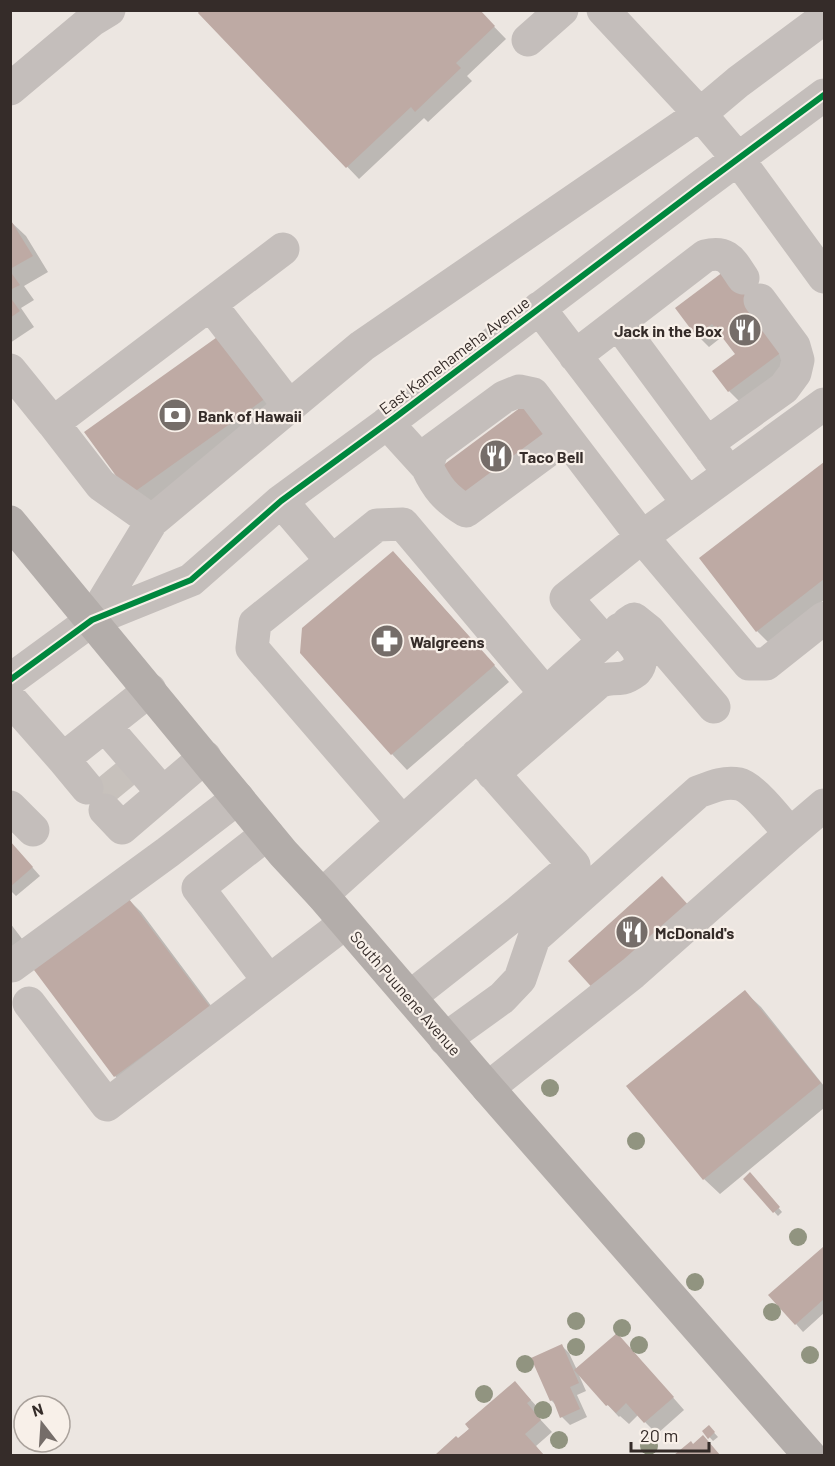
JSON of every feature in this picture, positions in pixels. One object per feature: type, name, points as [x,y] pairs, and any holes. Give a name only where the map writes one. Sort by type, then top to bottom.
[{"type":"main road","name":"South Puunene Avenue","points":[[10,522],[267,834],[810,1455]]},
{"type":"street","points":[[10,89],[91,21],[109,10]]},
{"type":"street","points":[[528,40],[562,10]]},
{"type":"street","points":[[603,10],[700,114],[738,159],[825,277]]},
{"type":"street","points":[[10,680],[92,620],[152,521],[362,346],[700,114],[738,82],[825,18]]},
{"type":"street","name":"East Kamehameha Avenue","points":[[92,620],[190,580],[280,501],[825,94]]},
{"type":"street","points":[[53,423],[283,249]]},
{"type":"street","points":[[575,356],[705,255],[715,253],[728,257],[794,346],[798,360],[795,374],[784,388],[713,439],[720,461]]},
{"type":"street","points":[[210,304],[289,406]]},
{"type":"street","points":[[539,308],[688,504]]},
{"type":"street","points":[[618,323],[720,461]]},
{"type":"street","points":[[10,370],[101,485],[152,521]]},
{"type":"street","points":[[427,467],[432,450],[504,397],[519,392],[533,394],[642,537],[749,664],[766,664],[825,618]]},
{"type":"street","points":[[322,895],[402,822],[599,682],[607,678],[623,678],[631,675],[638,668],[641,659],[638,649],[612,635],[566,598],[642,537],[688,504],[720,461],[825,404]]},
{"type":"street","points":[[387,423],[427,467],[441,492],[466,511],[565,438]]},
{"type":"street","points":[[280,501],[332,561]]},
{"type":"street","points":[[402,822],[252,648],[255,623],[377,525],[403,524],[546,694]]},
{"type":"street","points":[[485,765],[546,694],[612,635],[634,619],[649,631],[714,707]]},
{"type":"street","points":[[71,753],[150,690]]},
{"type":"street","points":[[10,699],[71,753],[168,852]]},
{"type":"street","points":[[105,726],[163,794]]},
{"type":"street","points":[[111,796],[163,794],[205,757]]},
{"type":"street","points":[[410,997],[518,912],[573,865],[485,765]]},
{"type":"street","points":[[446,1039],[502,998],[520,979],[534,938],[698,792],[718,784],[741,784],[759,798],[790,834]]},
{"type":"street","points":[[12,966],[238,798]]},
{"type":"street","points":[[488,1088],[633,973],[825,805]]},
{"type":"street","points":[[10,807],[33,830]]},
{"type":"street","points":[[267,834],[198,888],[269,981]]},
{"type":"street","points":[[29,1003],[107,1105],[345,922]]},
{"type":"building","points":[[200,10],[480,10],[495,26],[456,63],[461,68],[415,112],[411,107],[346,168],[198,13]]},
{"type":"building","points":[[10,219],[33,256],[10,269]]},
{"type":"building","name":"Jack in the Box","points":[[727,269],[787,348],[728,392],[712,371],[735,354],[712,324],[696,336],[675,308]]},
{"type":"building","points":[[10,271],[20,285],[10,290]]},
{"type":"building","points":[[10,297],[20,311],[10,318]]},
{"type":"building","name":"Bank of Hawaii","points":[[220,335],[266,398],[130,495],[84,432]]},
{"type":"building","name":"Taco Bell","points":[[525,404],[554,443],[467,508],[438,469]]},
{"type":"building","points":[[824,462],[824,579],[756,632],[699,558]]},
{"type":"building","name":"Walgreens","points":[[393,551],[495,665],[391,755],[300,653],[302,628]]},
{"type":"building","points":[[10,841],[33,867],[10,887]]},
{"type":"building","points":[[662,876],[691,908],[597,993],[568,961]]},
{"type":"building","points":[[126,895],[210,1007],[114,1077],[31,966]]},
{"type":"building","points":[[745,990],[821,1083],[703,1180],[626,1086]]},
{"type":"building","points":[[750,1172],[780,1207],[773,1213],[743,1179]]},
{"type":"building","points":[[823,1247],[824,1299],[795,1325],[768,1295]]},
{"type":"building","points":[[617,1333],[674,1397],[644,1423],[626,1403],[616,1413],[608,1405],[606,1406],[574,1370]]},
{"type":"building","points":[[562,1344],[579,1383],[570,1387],[580,1409],[560,1418],[531,1358]]},
{"type":"building","points":[[515,1381],[531,1400],[527,1403],[541,1420],[525,1434],[544,1455],[436,1454],[456,1436],[458,1438],[469,1429],[465,1424]]},
{"type":"building","points":[[709,1425],[715,1432],[708,1439],[702,1431]]},
{"type":"building","points":[[703,1435],[720,1455],[674,1455],[691,1441],[693,1444]]},
{"type":"tunnel","points":[[104,773],[122,795]]},
{"type":"cycle path","points":[[10,680],[92,620],[191,580],[281,501],[824,95]]},
{"type":"place","name":"Jack in the Box","points":[[745,330]]},
{"type":"place","name":"Bank of Hawaii","points":[[175,415]]},
{"type":"place","name":"Taco Bell","points":[[496,456]]},
{"type":"place","name":"Walgreens","points":[[387,641]]},
{"type":"place","name":"McDonald's","points":[[632,932]]}]
